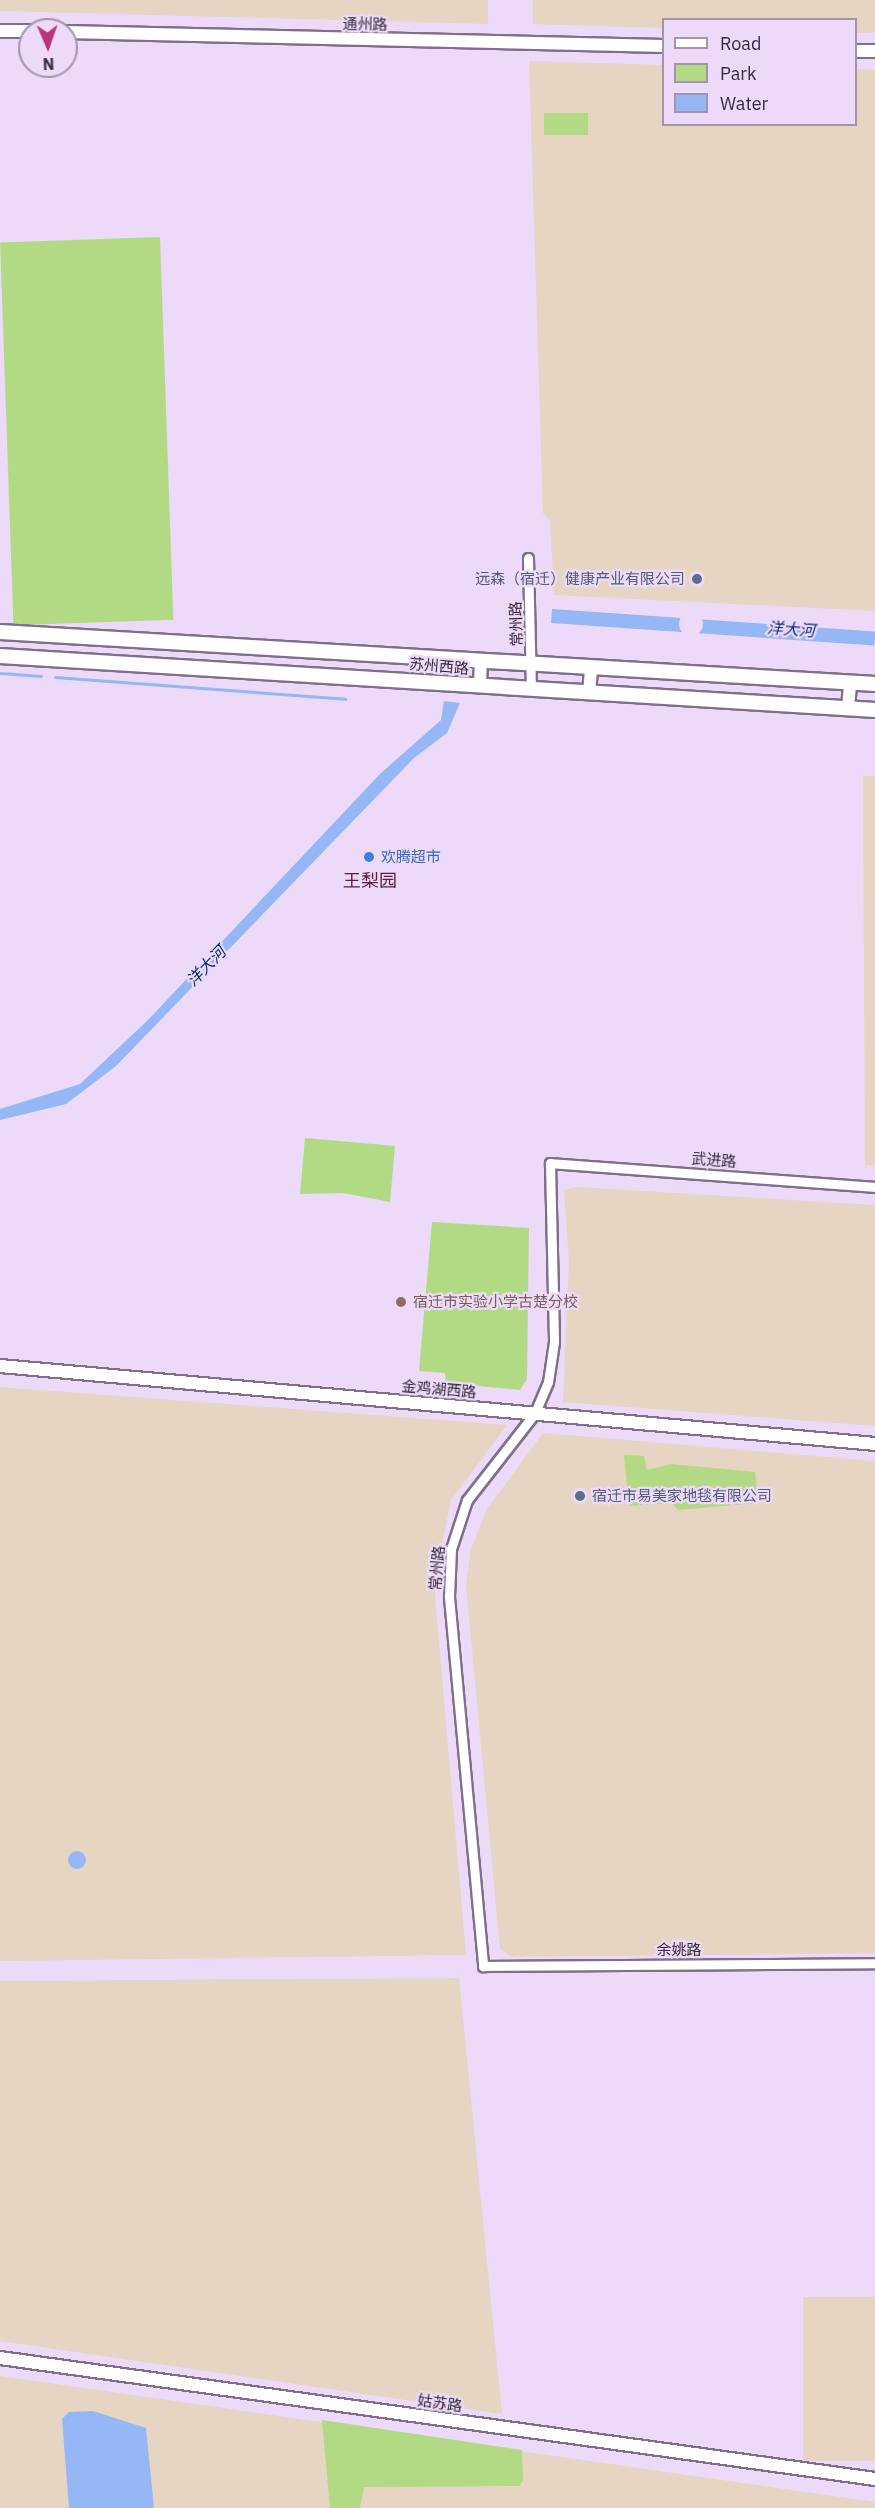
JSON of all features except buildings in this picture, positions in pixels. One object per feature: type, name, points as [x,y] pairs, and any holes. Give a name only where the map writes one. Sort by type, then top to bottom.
[{"type":"main road","name":"苏州西路","points":[[0,632],[875,684]]},
{"type":"main road","name":"苏州西路","points":[[0,656],[875,710]]},
{"type":"street","points":[[0,31],[18,31]]},
{"type":"street","name":"通州路","points":[[78,32],[662,46]]},
{"type":"street","points":[[857,51],[875,51]]},
{"type":"street","name":"常州路","points":[[528,558],[531,690]]},
{"type":"street","points":[[480,686],[481,662]]},
{"type":"street","points":[[589,693],[591,668]]},
{"type":"street","points":[[848,708],[850,683]]},
{"type":"street","name":"常州路","points":[[483,1966],[449,1597],[451,1549],[467,1500],[535,1413],[548,1382],[554,1342],[550,1163]]},
{"type":"street","name":"武进路","points":[[550,1163],[875,1187]]},
{"type":"street","name":"金鸡湖西路","points":[[0,1366],[875,1444]]},
{"type":"street","name":"余姚路","points":[[483,1966],[875,1963]]},
{"type":"street","name":"姑苏路","points":[[0,2358],[875,2479]]},
{"type":"shaded area","points":[[0,0],[488,0],[488,24],[0,11]]},
{"type":"shaded area","points":[[533,0],[875,0],[875,33],[857,33],[857,18],[662,18],[662,28],[533,24]]},
{"type":"shaded area","points":[[529,61],[662,65],[662,126],[857,126],[857,69],[875,70],[875,611],[554,595],[550,521],[543,513]]},
{"type":"shaded area","points":[[863,776],[875,776],[875,1166],[865,1165]]},
{"type":"shaded area","points":[[576,1187],[875,1205],[875,1426],[563,1402],[569,1261],[564,1190]]},
{"type":"shaded area","points":[[0,1387],[507,1425],[451,1500],[434,1584],[466,1955],[0,1961]]},
{"type":"shaded area","points":[[543,1433],[875,1461],[875,1953],[512,1957],[500,1949],[466,1585],[471,1549],[487,1509]]},
{"type":"shaded area","points":[[459,1978],[502,2414],[0,2341],[0,1981]]},
{"type":"shaded area","points":[[803,2297],[875,2297],[875,2461],[803,2461]]},
{"type":"shaded area","points":[[0,2376],[875,2502],[875,2508],[0,2508]]},
{"type":"green space","points":[[544,113],[588,113],[588,135],[544,135]]},
{"type":"green space","points":[[160,237],[173,620],[13,625],[0,243]]},
{"type":"green space","points":[[305,1138],[395,1146],[390,1202],[343,1193],[300,1194]]},
{"type":"green space","points":[[432,1222],[529,1228],[527,1379],[520,1390],[446,1383],[445,1373],[419,1371]]},
{"type":"green space","points":[[624,1455],[644,1456],[647,1470],[671,1464],[755,1472],[759,1503],[678,1510],[671,1503],[629,1506]]},
{"type":"green space","points":[[322,2420],[522,2450],[523,2481],[519,2486],[364,2487],[360,2508],[330,2508]]},
{"type":"water","name":"洋大河","points":[[552,609],[875,632],[874,646],[551,623]]},
{"type":"water","name":"洋大河","points":[[444,701],[460,703],[447,733],[414,758],[116,1066],[66,1104],[0,1120],[0,1109],[80,1084],[148,1020],[380,774],[441,720]]},
{"type":"water","points":[[73,1851],[81,1851],[86,1856],[84,1867],[73,1869],[68,1864],[68,1856]]},
{"type":"water","points":[[93,2411],[146,2428],[154,2508],[69,2508],[62,2419],[69,2412]]},
{"type":"pier","points":[[691,612],[696,613],[702,619],[702,629],[696,635],[691,636],[686,635],[680,629],[679,624],[680,619],[686,613]]},
{"type":"waterway","points":[[0,673],[41,676]]},
{"type":"waterway","points":[[55,677],[345,699]]},
{"type":"place","name":"远森（宿迁）健康产业有限公司","points":[[697,579]]},
{"type":"place","name":"欢腾超市","points":[[369,857]]},
{"type":"place","name":"宿迁市实验小学古楚分校","points":[[401,1302]]},
{"type":"place","name":"宿迁市易美家地毯有限公司","points":[[580,1496]]},
{"type":"district","name":"王梨园","points":[[370,881]]}]
